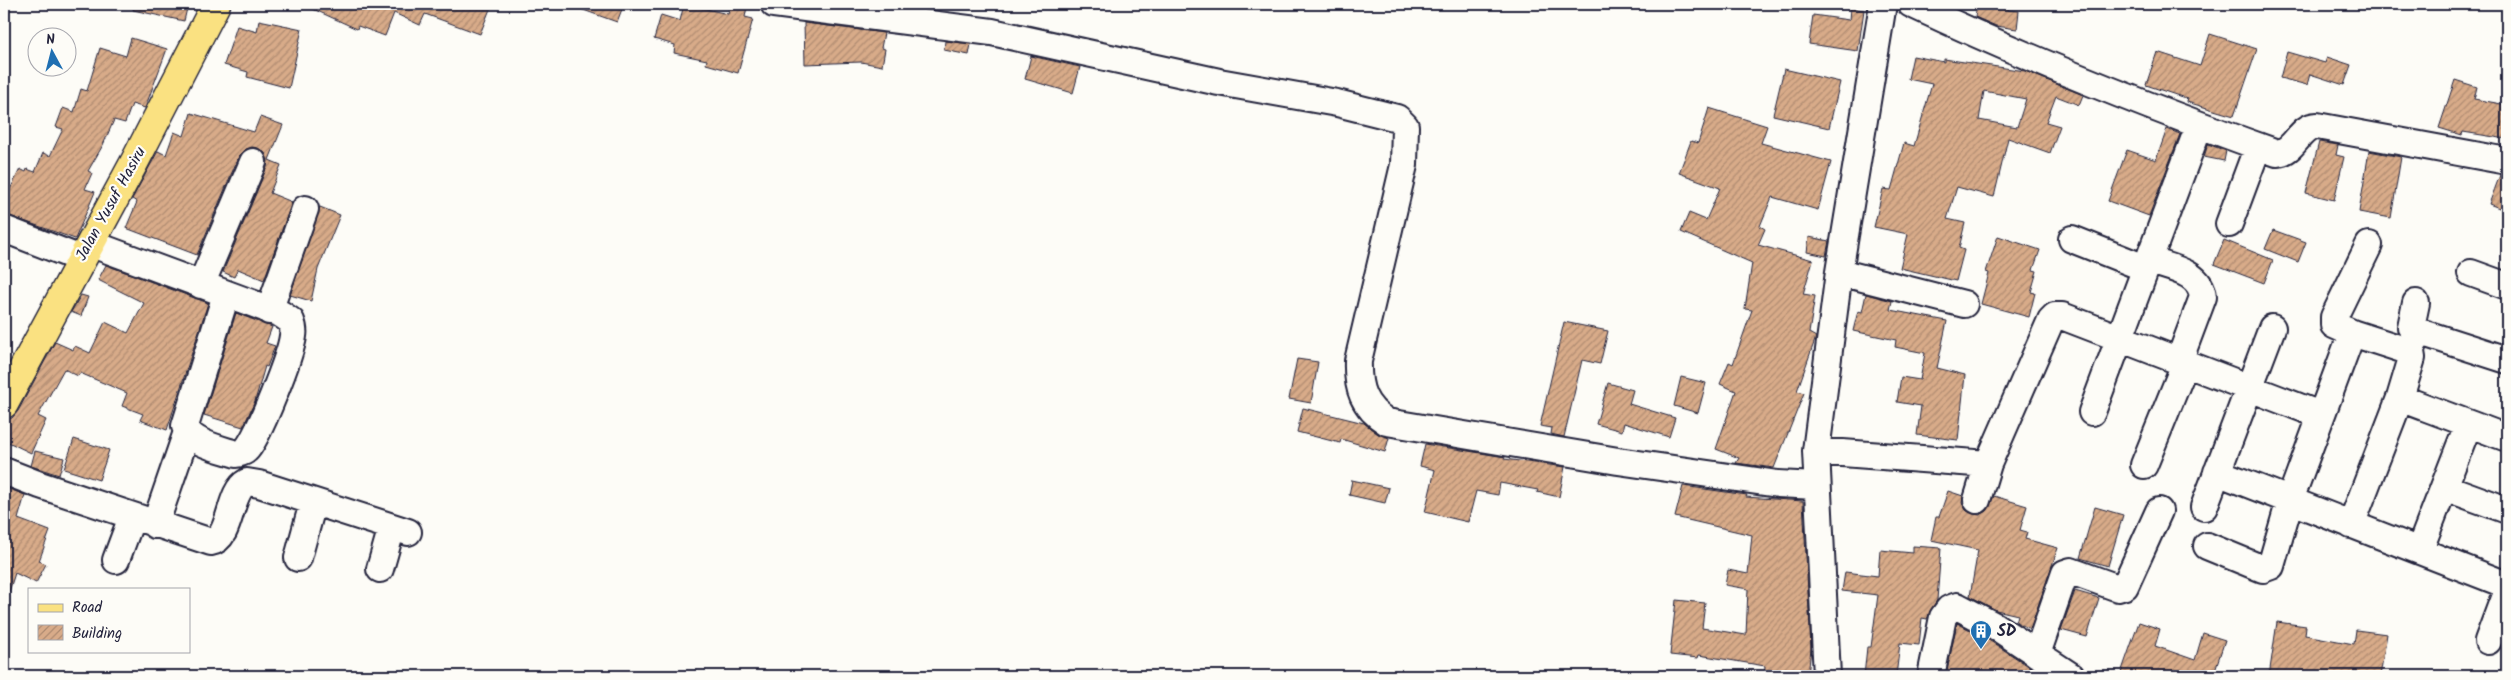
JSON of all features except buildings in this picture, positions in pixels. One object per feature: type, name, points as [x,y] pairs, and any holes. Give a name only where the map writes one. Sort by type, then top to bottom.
[{"type":"main road","name":"Jalan Yusuf Hasiru","points":[[4,404],[216,4]]},
{"type":"street","points":[[774,4],[992,32],[1219,82],[1337,104],[1397,118],[1406,126],[1404,165],[1358,361],[1357,384],[1366,402],[1377,416],[1387,422],[1618,461],[1778,484],[1816,486]]},
{"type":"street","points":[[1828,676],[1816,486],[1816,451],[1839,272],[1883,4]]},
{"type":"street","points":[[1911,4],[1980,36],[2199,126],[2277,153],[2288,150],[2306,130],[2317,126],[2507,161]]},
{"type":"street","points":[[2092,412],[2118,338],[2199,126]]},
{"type":"street","points":[[2229,224],[2258,146]]},
{"type":"street","points":[[201,285],[253,162]]},
{"type":"street","points":[[269,310],[305,209]]},
{"type":"street","points":[[4,229],[201,285],[282,314],[291,321],[294,334],[273,394],[248,449],[236,454],[194,438],[187,432]]},
{"type":"street","points":[[2072,239],[2146,264],[2194,277],[2202,287],[2203,297],[2182,363],[2144,465]]},
{"type":"street","points":[[2369,246],[2334,317],[2334,325],[2352,333],[2414,342],[2507,360]]},
{"type":"street","points":[[1839,272],[1964,304]]},
{"type":"street","points":[[2470,273],[2507,286]]},
{"type":"street","points":[[116,560],[144,521],[187,432],[186,420],[226,295]]},
{"type":"street","points":[[2351,525],[2411,365],[2414,342],[2411,322],[2416,303]]},
{"type":"street","points":[[1978,500],[1988,464],[2050,320],[2055,316],[2062,316],[2320,415]]},
{"type":"street","points":[[2204,507],[2272,328]]},
{"type":"street","points":[[2207,546],[2263,570],[2271,566],[2290,500],[2352,333]]},
{"type":"street","points":[[2400,398],[2507,438]]},
{"type":"street","points":[[2420,549],[2468,425]]},
{"type":"street","points":[[1816,451],[1988,464]]},
{"type":"street","points":[[4,471],[144,521],[207,541],[216,542],[222,535],[239,489],[247,482],[259,484],[400,530],[380,569]]},
{"type":"street","points":[[2217,472],[2351,525],[2420,549],[2507,585]]},
{"type":"street","points":[[2444,487],[2507,510]]},
{"type":"street","points":[[298,558],[313,503]]},
{"type":"street","points":[[2037,654],[2065,573],[2071,571],[2118,588],[2125,586],[2158,511]]},
{"type":"street","points":[[2488,641],[2507,590]]},
{"type":"street","points":[[1931,676],[1943,617],[1952,606],[1957,606],[1994,626],[2071,676]]},
{"type":"place","name":"SD","points":[[1981,650]]}]
